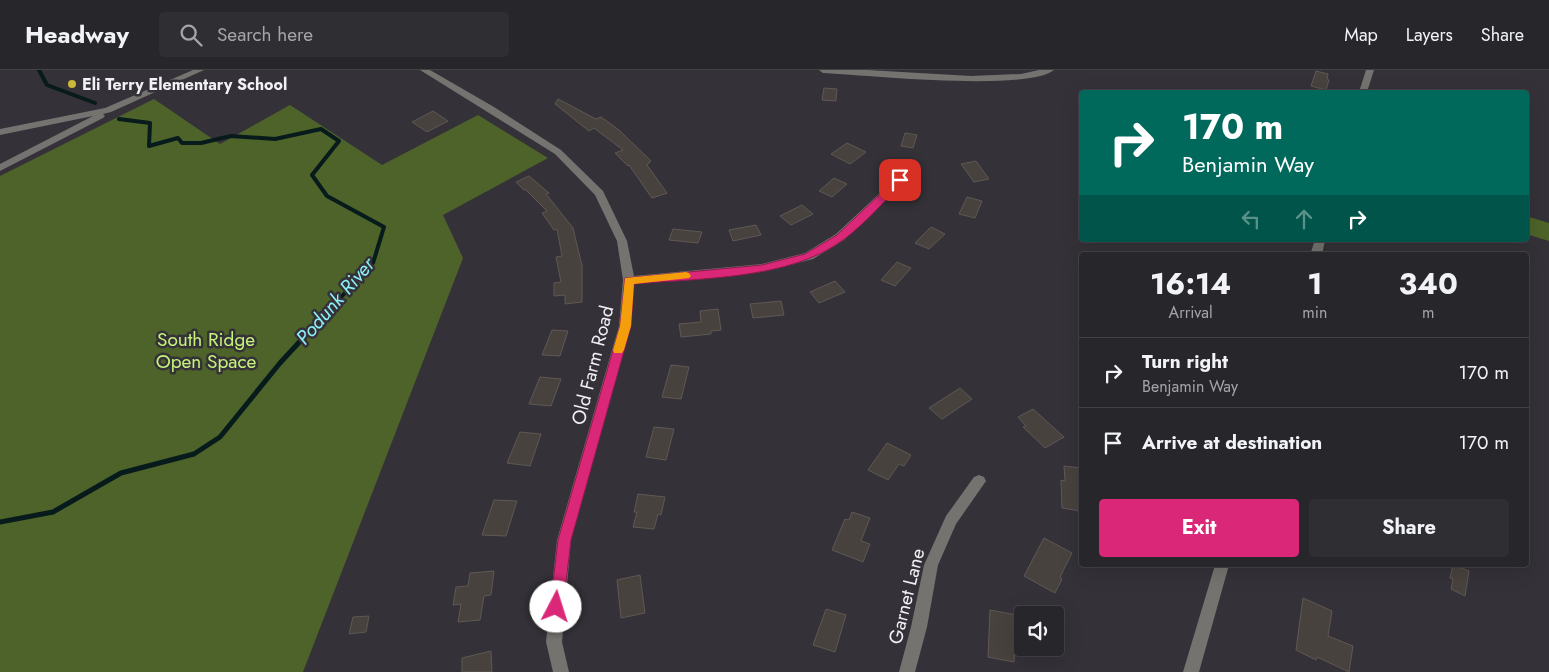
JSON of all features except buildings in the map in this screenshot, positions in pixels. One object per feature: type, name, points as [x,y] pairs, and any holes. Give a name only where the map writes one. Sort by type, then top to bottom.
[{"type":"street","points":[[0,168],[91,122],[108,110],[200,70]]},
{"type":"street","name":"Old Farm Road","points":[[424,70],[547,144],[577,169],[599,192],[622,242],[629,280],[625,326],[564,540],[554,642],[560,672]]},
{"type":"street","points":[[823,70],[971,79],[1021,77],[1050,70]]},
{"type":"street","points":[[1364,90],[1370,70]]},
{"type":"street","points":[[0,132],[108,110]]},
{"type":"street","points":[[629,280],[762,268],[809,256],[840,237],[900,180]]},
{"type":"street","name":"Garnet Lane","points":[[907,672],[919,627],[931,565],[952,520],[980,481]]},
{"type":"street","points":[[1192,672],[1221,567]]},
{"type":"green space","name":"South Ridge Open Space","points":[[154,99],[220,144],[290,105],[382,165],[478,115],[548,158],[443,215],[463,258],[303,672],[0,672],[0,176]]},
{"type":"green space","points":[[1529,217],[1549,223],[1549,241],[1529,235]]},
{"type":"waterway","name":"Podunk River","points":[[39,70],[47,85],[95,103]]},
{"type":"waterway","name":"Podunk River","points":[[119,119],[150,123],[149,146],[178,138],[182,143],[201,143],[231,136],[275,139],[321,129],[339,141],[312,175],[327,196],[384,227],[373,263],[314,326]]},
{"type":"waterway","name":"Podunk River","points":[[0,522],[53,512],[121,473],[194,454],[220,437],[280,363],[315,325]]},
{"type":"slow traffic","points":[[618,350],[625,326],[629,280],[686,276]]},
{"type":"place","name":"Eli Terry Elementary School","points":[[72,84]]},
{"type":"route","points":[[556,607],[564,540],[625,326],[629,280],[762,268],[809,256],[840,237],[900,180]]}]
